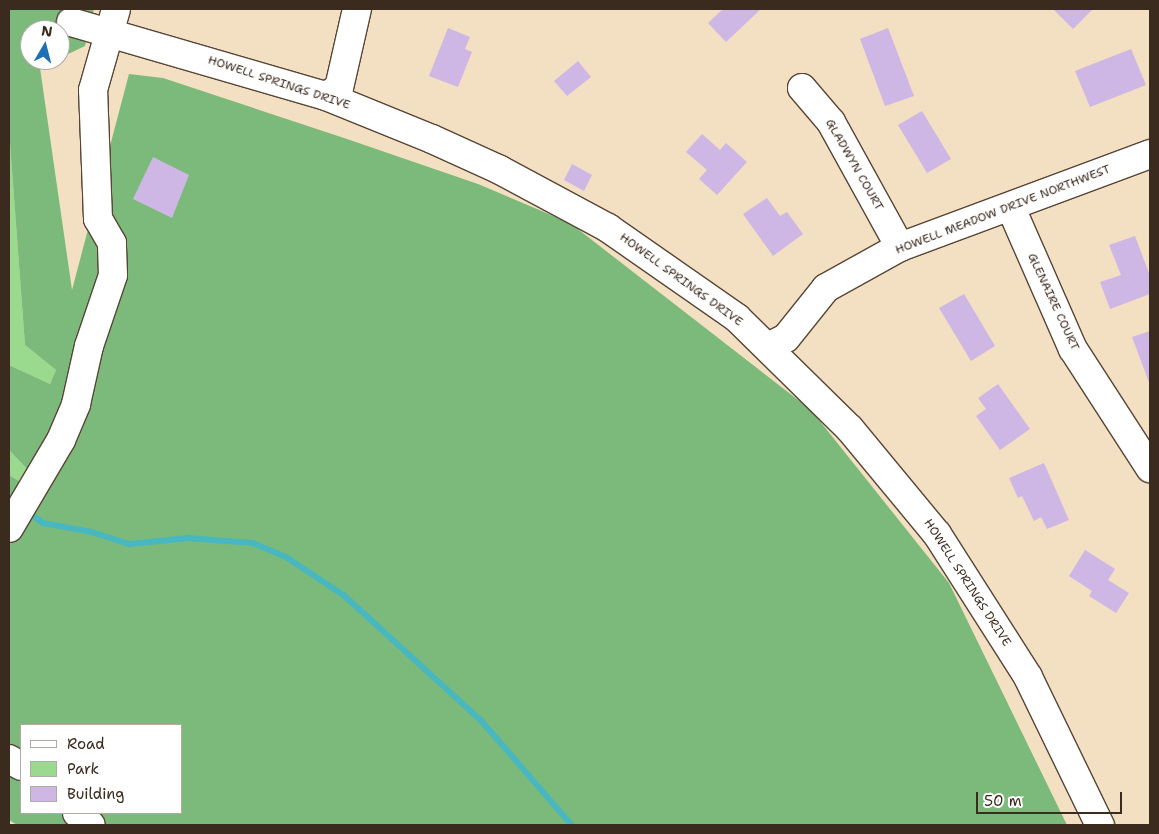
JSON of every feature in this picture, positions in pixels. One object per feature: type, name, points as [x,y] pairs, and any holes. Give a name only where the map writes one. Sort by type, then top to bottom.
[{"type":"street","points":[[326,96],[339,88],[357,9]]},
{"type":"street","points":[[9,528],[61,440],[76,404],[89,346],[112,275],[112,243],[98,219],[93,90],[112,20]]},
{"type":"street","name":"HOWELL SPRINGS DRIVE","points":[[71,22],[112,20],[326,96],[500,170],[608,228],[737,318],[850,429],[937,534],[1028,677],[1100,825]]},
{"type":"street","name":"GLADWYN COURT","points":[[802,88],[831,122],[900,247]]},
{"type":"street","name":"HOWELL MEADOW DRIVE NORTHWEST","points":[[768,347],[786,338],[826,288],[900,247],[1011,208],[1150,154]]},
{"type":"street","name":"GLENAIRE COURT","points":[[1011,208],[1073,349],[1150,468]]},
{"type":"street","points":[[78,814],[92,825]]},
{"type":"green space","points":[[9,9],[94,9],[85,46],[70,53],[70,20],[20,20],[20,70],[40,70],[72,290],[129,74],[163,78],[347,139],[478,184],[570,223],[811,410],[949,583],[1067,825],[17,825],[9,820],[9,475],[29,487],[32,474],[9,450],[9,365],[50,384],[56,370],[25,345],[9,130]]},
{"type":"green space","points":[[9,130],[25,345],[56,370],[50,384],[9,365]]},
{"type":"green space","points":[[9,450],[32,474],[29,487],[9,475]]},
{"type":"building","points":[[723,9],[761,9],[726,42],[708,23]]},
{"type":"building","points":[[1053,9],[1093,9],[1073,29]]},
{"type":"building","points":[[448,28],[470,37],[465,49],[472,52],[458,87],[429,76]]},
{"type":"building","points":[[888,28],[914,96],[885,106],[860,39]]},
{"type":"building","points":[[1131,49],[1146,85],[1090,107],[1075,71]]},
{"type":"building","points":[[578,61],[591,77],[567,96],[554,81]]},
{"type":"building","points":[[922,111],[951,159],[927,173],[898,125]]},
{"type":"building","points":[[702,134],[720,150],[726,143],[747,162],[717,195],[699,179],[707,170],[686,152]]},
{"type":"building","points":[[153,157],[189,175],[172,218],[133,199]]},
{"type":"building","points":[[572,164],[592,175],[584,191],[564,180]]},
{"type":"building","points":[[767,198],[780,216],[787,212],[803,234],[773,256],[743,214]]},
{"type":"building","points":[[1135,236],[1150,276],[1150,294],[1110,309],[1100,282],[1121,275],[1109,245]]},
{"type":"building","points":[[964,294],[995,346],[971,361],[939,308]]},
{"type":"building","points":[[1150,331],[1150,385],[1132,337]]},
{"type":"building","points":[[998,384],[1030,429],[1000,450],[976,416],[986,409],[978,398]]},
{"type":"building","points":[[1044,463],[1069,520],[1047,529],[1041,517],[1034,521],[1022,496],[1018,498],[1009,478]]},
{"type":"building","points":[[1085,550],[1115,569],[1108,580],[1129,593],[1116,613],[1089,596],[1092,591],[1069,576]]},
{"type":"waterway","points":[[34,516],[43,523],[92,532],[130,544],[188,538],[253,543],[288,558],[345,596],[481,720],[572,825]]}]
